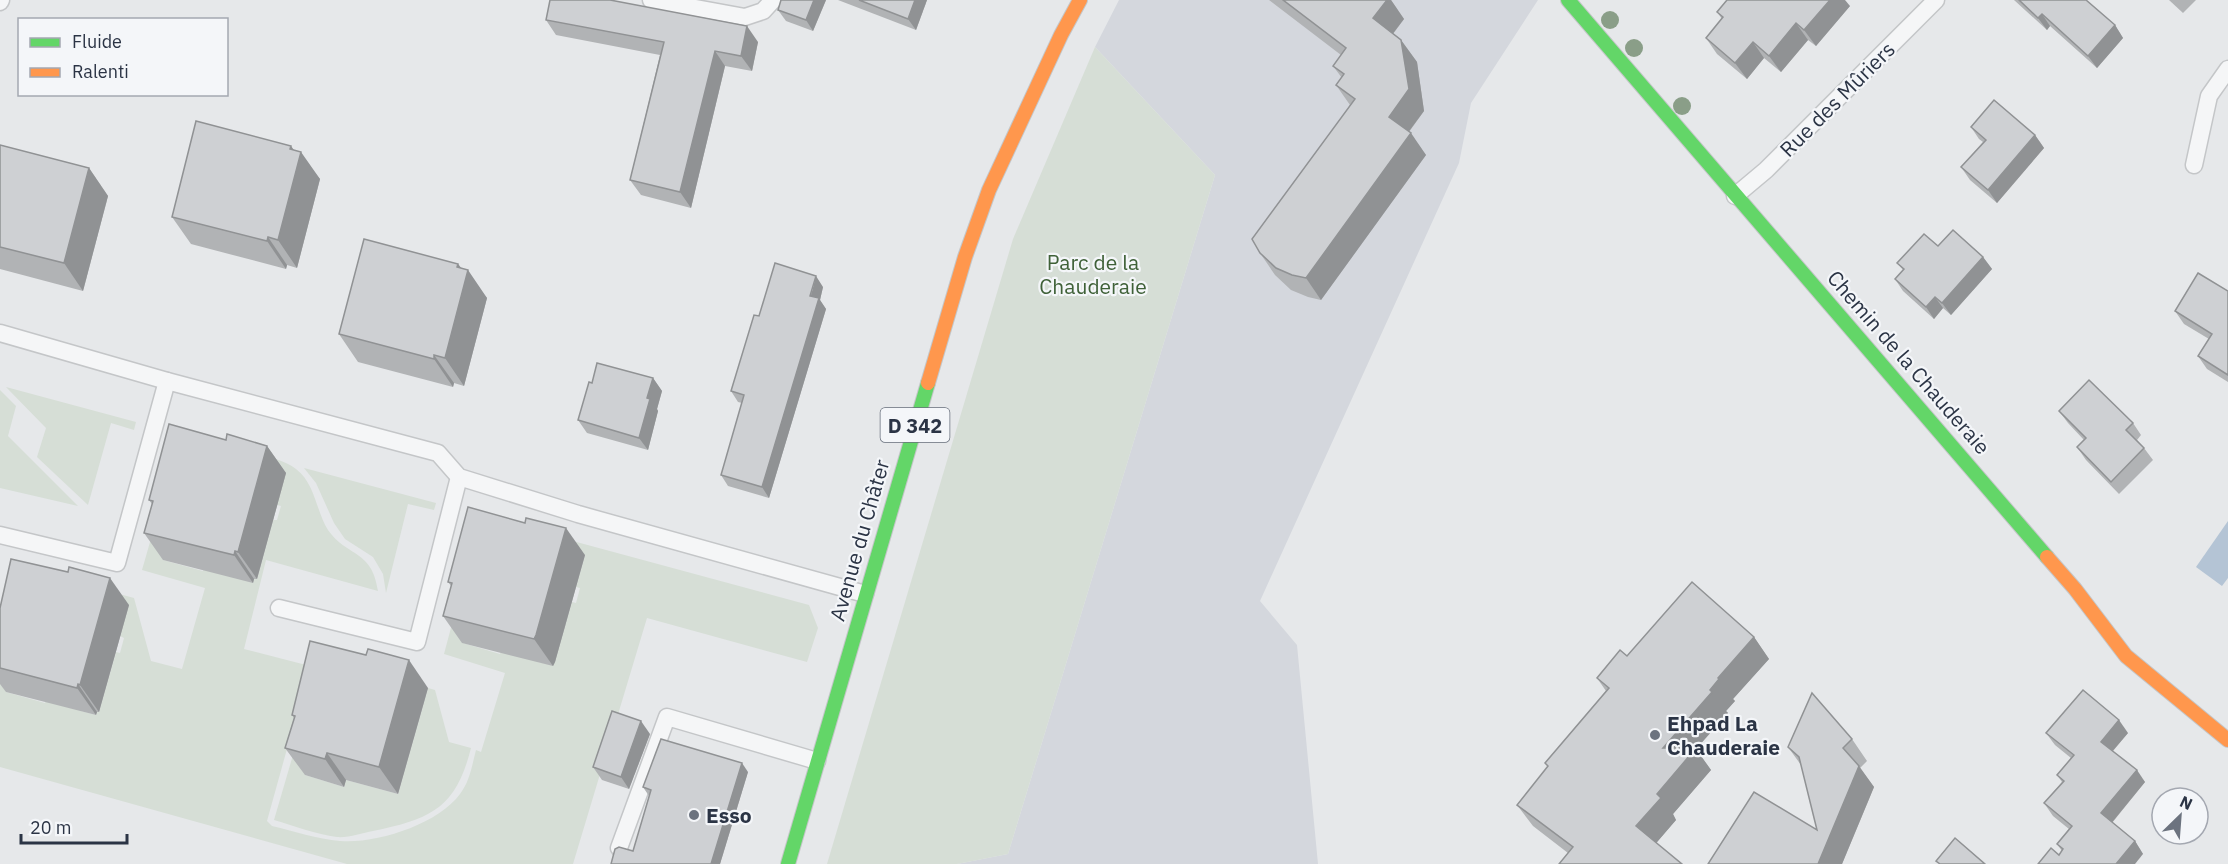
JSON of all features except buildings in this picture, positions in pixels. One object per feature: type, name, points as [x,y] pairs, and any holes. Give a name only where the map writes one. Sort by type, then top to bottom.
[{"type":"street","name":"Avenue du Châter","points":[[788,864],[864,594],[965,258],[989,190],[1061,35],[1080,0]]},
{"type":"street","name":"Chemin de la Chauderaie","points":[[1568,0],[2075,589],[2126,656],[2228,740]]},
{"type":"lane","points":[[651,0],[745,17],[763,11],[772,0]]},
{"type":"lane","name":"Rue des Mûriers","points":[[1735,196],[1766,170],[1936,0]]},
{"type":"lane","points":[[2194,165],[2209,96],[2228,69]]},
{"type":"lane","points":[[0,333],[167,381],[438,453],[459,477],[590,517],[864,594]]},
{"type":"lane","points":[[0,535],[117,563],[167,381]]},
{"type":"lane","points":[[279,608],[417,642],[459,477]]},
{"type":"lane","points":[[619,848],[667,717],[817,761]]},
{"type":"shaded area","points":[[1119,0],[1538,0],[1471,103],[1459,163],[1260,601],[1297,645],[1318,864],[957,864],[1008,854],[1215,175],[1095,47]]},
{"type":"green space","name":"Parc de la Chauderaie","points":[[1095,47],[1215,175],[1008,854],[957,864],[827,864],[1013,239]]},
{"type":"green space","points":[[6,387],[136,422],[134,430],[111,423],[88,505],[37,457],[46,428]]},
{"type":"green space","points":[[0,390],[16,406],[8,436],[78,506],[0,488]]},
{"type":"green space","points":[[181,434],[163,560],[203,571],[204,565],[257,579],[273,520],[277,520],[281,506],[277,505],[248,452],[273,458],[296,469],[311,489],[328,530],[343,545],[365,561],[375,577],[378,591],[266,560],[244,649],[310,666],[267,821],[272,826],[331,840],[371,839],[406,830],[422,823],[450,805],[460,794],[470,773],[476,750],[481,752],[505,673],[444,654],[481,515],[471,610],[463,643],[500,654],[502,648],[539,657],[538,662],[553,665],[572,602],[576,603],[580,588],[576,587],[585,555],[547,534],[809,605],[818,628],[807,662],[647,618],[573,864],[347,864],[0,767],[0,647],[6,692],[45,703],[47,697],[82,707],[81,711],[96,715],[99,712],[116,652],[120,653],[124,638],[120,636],[90,586],[134,598],[151,661],[182,669],[205,588],[142,570]]},
{"type":"green space","points":[[304,468],[436,503],[434,510],[408,504],[386,593],[383,574],[373,557],[345,539],[334,523],[316,483]]},
{"type":"green space","points":[[314,683],[305,775],[344,787],[346,780],[398,794],[428,688],[435,690],[449,742],[471,748],[458,785],[449,797],[426,815],[411,821],[346,837],[321,834],[274,820]]},
{"type":"water","points":[[2228,521],[2228,578],[2222,586],[2196,567]]},
{"type":"traffic: fast","points":[[1568,0],[2047,557]]},
{"type":"traffic: fast","points":[[788,864],[928,383]]},
{"type":"traffic: slow","points":[[928,383],[965,257],[989,190],[1061,35],[1080,0]]},
{"type":"traffic: slow","points":[[2047,557],[2075,589],[2126,656],[2228,740]]},
{"type":"place","name":"Ehpad La Chauderaie","points":[[1655,735]]},
{"type":"place","name":"Esso","points":[[694,815]]}]
